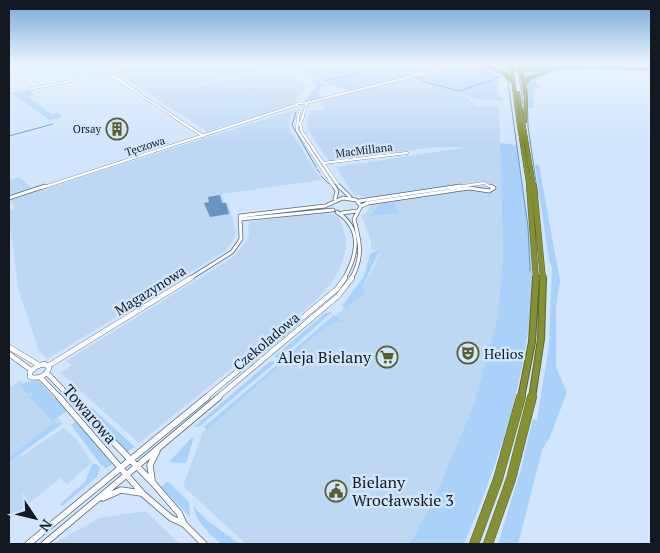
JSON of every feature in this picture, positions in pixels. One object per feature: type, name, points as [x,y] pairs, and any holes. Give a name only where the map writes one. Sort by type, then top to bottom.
[{"type":"highway","points":[[474,544],[504,459],[520,400],[534,318],[535,249],[514,90]]},
{"type":"highway","points":[[488,544],[515,463],[528,412],[536,370],[542,320],[542,250],[517,90]]},
{"type":"highway","points":[[523,125],[526,104],[524,90]]},
{"type":"street","points":[[135,90],[203,136]]},
{"type":"street","points":[[306,104],[360,90]]},
{"type":"street","points":[[306,104],[332,97]]},
{"type":"street","points":[[305,98],[316,101]]},
{"type":"street","points":[[306,104],[300,124],[301,130],[343,193],[358,201],[479,187]]},
{"type":"street","name":"Tęczowa","points":[[9,198],[306,104]]},
{"type":"street","points":[[298,106],[300,112],[296,123],[297,130],[337,191],[335,200]]},
{"type":"street","points":[[287,109],[300,112]]},
{"type":"street","name":"MacMillana","points":[[323,164],[408,153]]},
{"type":"street","points":[[240,218],[335,211],[349,213],[370,203],[406,196]]},
{"type":"street","points":[[240,218],[330,204],[335,200],[352,198]]},
{"type":"street","points":[[358,201],[360,208]]},
{"type":"street","points":[[330,204],[335,211]]},
{"type":"street","name":"Czekoladowa","points":[[137,466],[342,293],[354,274],[360,257],[360,240],[354,219],[360,208]]},
{"type":"street","name":"Czekoladowa","points":[[28,544],[326,300],[340,285],[351,268],[355,240],[348,219],[335,211]]},
{"type":"street","name":"Magazynowa","points":[[48,366],[232,252],[241,239],[240,218]]},
{"type":"street","points":[[9,347],[33,364],[48,366],[47,373],[40,377]]},
{"type":"street","points":[[9,354],[31,370],[39,365]]},
{"type":"street","name":"Towarowa","points":[[31,370],[30,377],[40,377],[77,415],[121,468]]},
{"type":"street","name":"Towarowa","points":[[47,373],[131,460]]},
{"type":"street","points":[[154,484],[150,473],[150,465],[158,449]]},
{"type":"street","points":[[131,460],[179,513],[184,524]]},
{"type":"street","points":[[44,544],[137,466]]},
{"type":"street","points":[[121,468],[143,494],[171,518],[184,524],[204,544]]},
{"type":"street","points":[[94,502],[122,490],[131,489],[143,494]]},
{"type":"shaded area","points":[[29,90],[35,95],[29,97],[51,114],[58,113],[63,117],[49,120],[12,93]]},
{"type":"shaded area","points":[[142,90],[304,90],[292,106],[207,131]]},
{"type":"shaded area","points":[[314,90],[320,90],[316,95],[321,94],[319,97],[329,97],[307,102],[305,99],[310,101],[307,99]]},
{"type":"shaded area","name":"Aleja Bielany","points":[[365,90],[454,90],[466,96],[476,106],[499,106],[503,255],[498,315],[474,404],[436,494],[410,544],[246,544],[183,486],[203,432],[357,297],[375,265],[380,249],[371,250],[371,240],[361,215],[366,213],[371,204],[368,198],[353,194],[336,167],[469,147],[436,147],[329,161],[311,135],[306,122],[310,111],[325,110],[321,102]]},
{"type":"shaded area","points":[[459,90],[499,90],[499,94],[504,101],[476,99],[457,92]]},
{"type":"shaded area","points":[[527,90],[534,90],[533,108],[528,107]]},
{"type":"shaded area","points":[[291,111],[293,112],[289,123],[290,130],[321,180],[222,194],[224,202],[228,202],[236,232],[233,241],[225,251],[47,359],[39,351],[19,292],[9,218],[9,211],[15,208],[10,200]]},
{"type":"shaded area","points":[[500,143],[516,145],[531,253],[531,304],[527,340],[520,375],[502,444],[464,544],[410,544],[436,494],[474,404],[498,315],[503,255]]},
{"type":"shaded area","points":[[535,165],[539,165],[560,281],[556,307],[556,367],[567,392],[550,437],[542,450],[518,544],[498,544],[521,469],[533,419],[537,420],[549,345],[552,267],[549,261]]},
{"type":"shaded area","points":[[20,177],[32,189],[9,196],[9,180]]},
{"type":"shaded area","points":[[220,195],[222,203],[226,203],[229,214],[210,217],[204,203],[209,202],[208,197]]},
{"type":"shaded area","points":[[382,203],[393,203],[399,213],[369,216]]},
{"type":"shaded area","points":[[326,212],[339,217],[345,235],[346,248],[340,269],[330,285],[313,303],[139,443],[60,373],[72,365],[66,361],[232,258],[246,242],[249,235],[248,224],[251,221]]},
{"type":"shaded area","points":[[380,249],[362,288],[365,295],[361,295],[347,307],[356,314],[342,306],[364,276],[370,254]]},
{"type":"shaded area","points":[[332,312],[279,359],[274,357],[325,313]]},
{"type":"shaded area","points":[[334,315],[351,327],[339,321],[333,322],[303,345],[296,359],[289,354]]},
{"type":"shaded area","points":[[270,361],[276,362],[200,426],[194,427]]},
{"type":"shaded area","points":[[278,364],[277,368],[207,430],[204,427]]},
{"type":"shaded area","points":[[21,380],[63,423],[19,454],[21,457],[63,428],[75,438],[92,462],[67,485],[61,478],[9,519],[9,388]]},
{"type":"shaded area","points":[[39,381],[67,411],[52,421],[30,397],[34,394],[32,392],[28,394],[21,387],[17,389],[26,382]]},
{"type":"shaded area","points":[[91,407],[135,447],[127,452],[90,413]]},
{"type":"shaded area","points":[[77,421],[113,464],[106,468],[101,465],[71,425]]},
{"type":"shaded area","points":[[54,423],[63,423],[9,462],[9,457]]},
{"type":"shaded area","points":[[194,437],[186,463],[169,462],[191,438]]},
{"type":"shaded area","points":[[92,464],[96,464],[100,468],[97,477],[62,506],[60,504],[85,482]]},
{"type":"shaded area","points":[[168,481],[189,502],[190,517],[161,487]]},
{"type":"shaded area","points":[[193,506],[208,521],[240,544],[221,544],[200,522]]},
{"type":"shaded area","points":[[145,511],[180,544],[53,544],[99,518]]},
{"type":"waterway","points":[[454,90],[463,90]]},
{"type":"waterway","points":[[509,90],[528,227],[530,271]]},
{"type":"waterway","points":[[521,90],[523,103]]},
{"type":"waterway","points":[[527,90],[528,126],[538,196]]},
{"type":"waterway","points":[[296,112],[292,125],[316,167]]},
{"type":"waterway","points":[[9,136],[53,124]]},
{"type":"waterway","points":[[317,169],[320,173]]},
{"type":"waterway","points":[[321,176],[329,184]]},
{"type":"place","name":"Orsay","points":[[117,129]]},
{"type":"place","name":"Helios","points":[[468,353]]},
{"type":"place","name":"Aleja Bielany","points":[[387,357]]},
{"type":"place","name":"Bielany Wrocławskie 3","points":[[336,491]]}]
